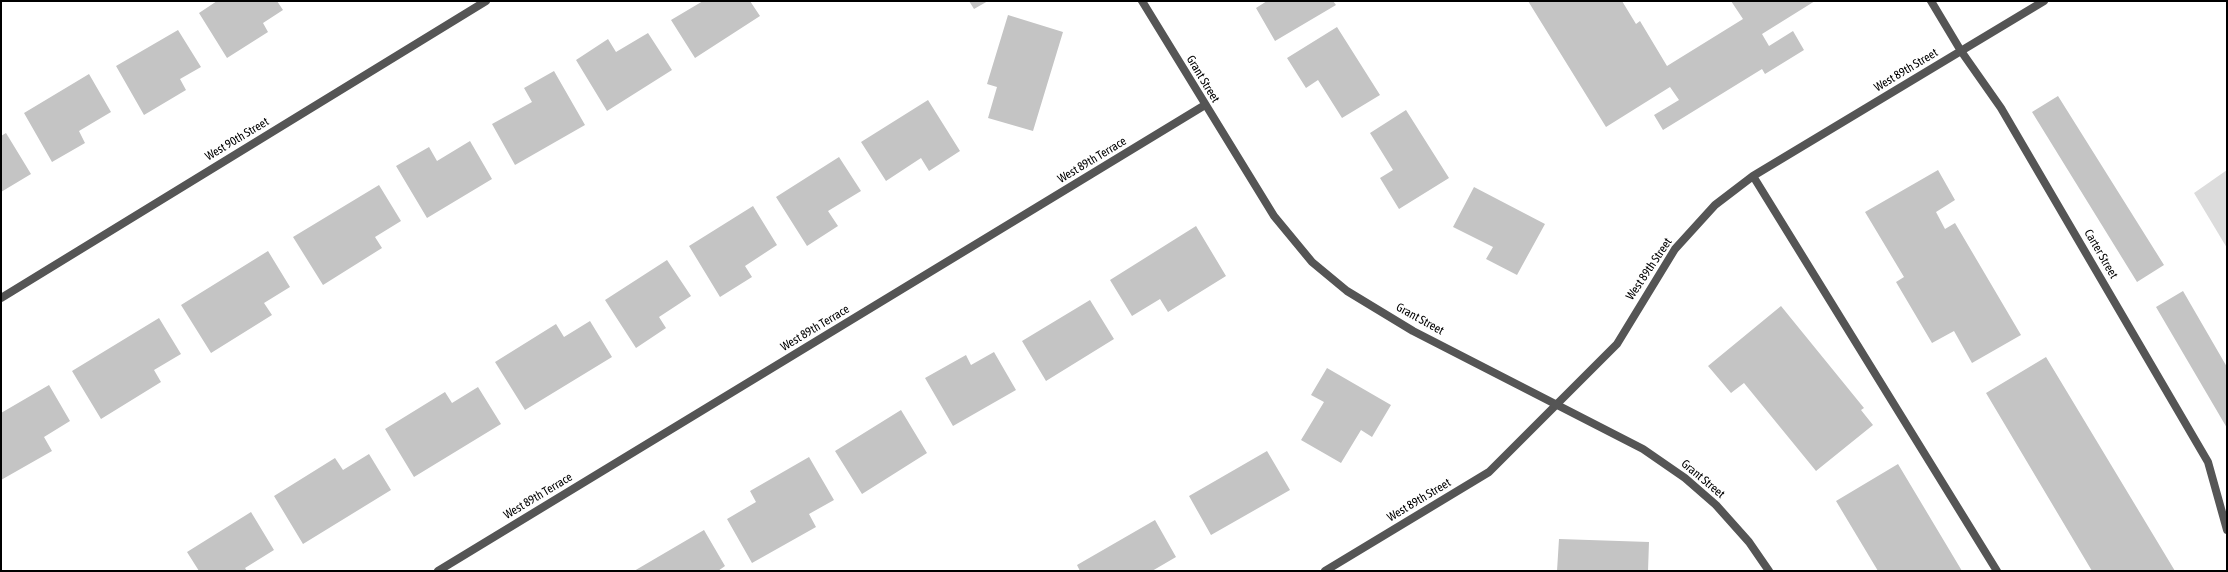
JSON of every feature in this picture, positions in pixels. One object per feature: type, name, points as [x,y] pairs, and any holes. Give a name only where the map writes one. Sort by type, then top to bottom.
[{"type":"street","name":"West 90th Street","points":[[1,298],[486,1]]},
{"type":"street","name":"Grant Street","points":[[1142,1],[1274,216],[1312,262],[1347,291],[1413,330],[1643,449],[1685,478],[1720,510],[1749,542],[1768,571]]},
{"type":"street","name":"Carter Street","points":[[1931,1],[1961,51],[2002,108],[2208,462],[2227,530]]},
{"type":"street","name":"West 89th Street","points":[[1325,571],[1488,472],[1617,344],[1675,249],[1715,205],[1753,176],[2044,1]]},
{"type":"street","name":"West 89th Terrace","points":[[438,571],[1205,105]]},
{"type":"street","points":[[1753,176],[1997,571]]},
{"type":"shaded area","points":[[2227,170],[2227,248],[2194,193]]},
{"type":"building","points":[[217,1],[277,1],[283,10],[263,23],[268,32],[227,58],[199,13]]},
{"type":"building","points":[[703,1],[750,1],[760,16],[695,58],[671,20]]},
{"type":"building","points":[[969,1],[988,1],[974,9]]},
{"type":"building","points":[[1267,1],[1333,1],[1336,5],[1275,41],[1256,8]]},
{"type":"building","points":[[1528,1],[1622,1],[1636,24],[1640,21],[1667,66],[1743,19],[1731,1],[1815,1],[1762,34],[1769,46],[1793,31],[1804,50],[1765,74],[1762,69],[1663,130],[1654,115],[1679,100],[1670,87],[1606,127]]},
{"type":"building","points":[[1008,15],[1063,32],[1033,131],[988,118],[997,87],[987,84]]},
{"type":"building","points":[[1337,27],[1380,95],[1342,118],[1318,80],[1306,88],[1287,58]]},
{"type":"building","points":[[178,30],[201,67],[180,79],[186,90],[144,115],[116,66]]},
{"type":"building","points":[[648,33],[672,70],[607,111],[576,60],[608,39],[616,52]]},
{"type":"building","points":[[554,71],[585,125],[515,165],[492,124],[532,102],[524,88]]},
{"type":"building","points":[[89,74],[111,112],[79,131],[85,143],[52,162],[24,113]]},
{"type":"building","points":[[2058,96],[2164,265],[2137,282],[2032,112]]},
{"type":"building","points":[[928,100],[960,151],[929,171],[921,158],[886,181],[861,142]]},
{"type":"building","points":[[1406,110],[1449,178],[1399,209],[1380,178],[1393,170],[1370,133]]},
{"type":"building","points":[[6,133],[31,174],[1,192],[1,136]]},
{"type":"building","points":[[470,141],[492,179],[427,218],[396,166],[429,147],[437,161]]},
{"type":"building","points":[[839,157],[861,191],[828,211],[838,226],[807,246],[776,197]]},
{"type":"building","points":[[1938,170],[1955,200],[1936,212],[1945,229],[1955,223],[2021,335],[1972,363],[1954,331],[1932,343],[1896,282],[1904,277],[1865,212]]},
{"type":"building","points":[[379,185],[401,221],[375,237],[382,248],[323,285],[293,237]]},
{"type":"building","points":[[1474,187],[1545,224],[1517,275],[1486,259],[1493,247],[1453,227]]},
{"type":"building","points":[[753,206],[777,245],[745,266],[752,277],[720,297],[689,246]]},
{"type":"building","points":[[1196,226],[1226,276],[1168,312],[1160,299],[1132,316],[1110,280]]},
{"type":"building","points":[[268,251],[290,287],[264,303],[272,315],[211,353],[181,305]]},
{"type":"building","points":[[667,260],[691,296],[659,317],[666,328],[636,348],[605,300]]},
{"type":"building","points":[[2183,291],[2227,367],[2227,428],[2156,307]]},
{"type":"building","points":[[1090,300],[1114,339],[1046,381],[1022,341]]},
{"type":"building","points":[[1781,306],[1864,408],[1861,410],[1873,425],[1816,471],[1744,383],[1731,393],[1708,366]]},
{"type":"building","points":[[159,318],[181,354],[154,370],[161,382],[101,419],[72,371]]},
{"type":"building","points":[[590,321],[612,357],[525,410],[495,362],[556,324],[564,337]]},
{"type":"building","points":[[994,352],[1016,390],[953,426],[925,378],[966,355],[971,365]]},
{"type":"building","points":[[2046,357],[2175,571],[2092,571],[1986,393]]},
{"type":"building","points":[[1327,368],[1391,405],[1372,437],[1361,430],[1341,463],[1301,440],[1324,402],[1311,395]]},
{"type":"building","points":[[49,385],[70,421],[44,437],[52,451],[1,480],[1,413]]},
{"type":"building","points":[[478,387],[501,424],[414,477],[385,429],[445,392],[452,403]]},
{"type":"building","points":[[901,410],[927,453],[862,494],[835,451]]},
{"type":"building","points":[[1267,451],[1290,490],[1211,535],[1189,496]]},
{"type":"building","points":[[369,454],[391,490],[303,544],[274,496],[335,458],[343,470]]},
{"type":"building","points":[[809,457],[834,500],[809,514],[816,527],[752,563],[727,519],[756,502],[750,491]]},
{"type":"building","points":[[1898,464],[1962,571],[1878,571],[1836,501]]},
{"type":"building","points":[[251,512],[274,550],[245,568],[247,571],[199,571],[187,552]]},
{"type":"building","points":[[1155,520],[1176,557],[1152,571],[1080,571],[1077,565]]},
{"type":"building","points":[[704,530],[725,566],[718,571],[634,571]]},
{"type":"building","points":[[1559,539],[1649,542],[1648,571],[1557,571]]}]
